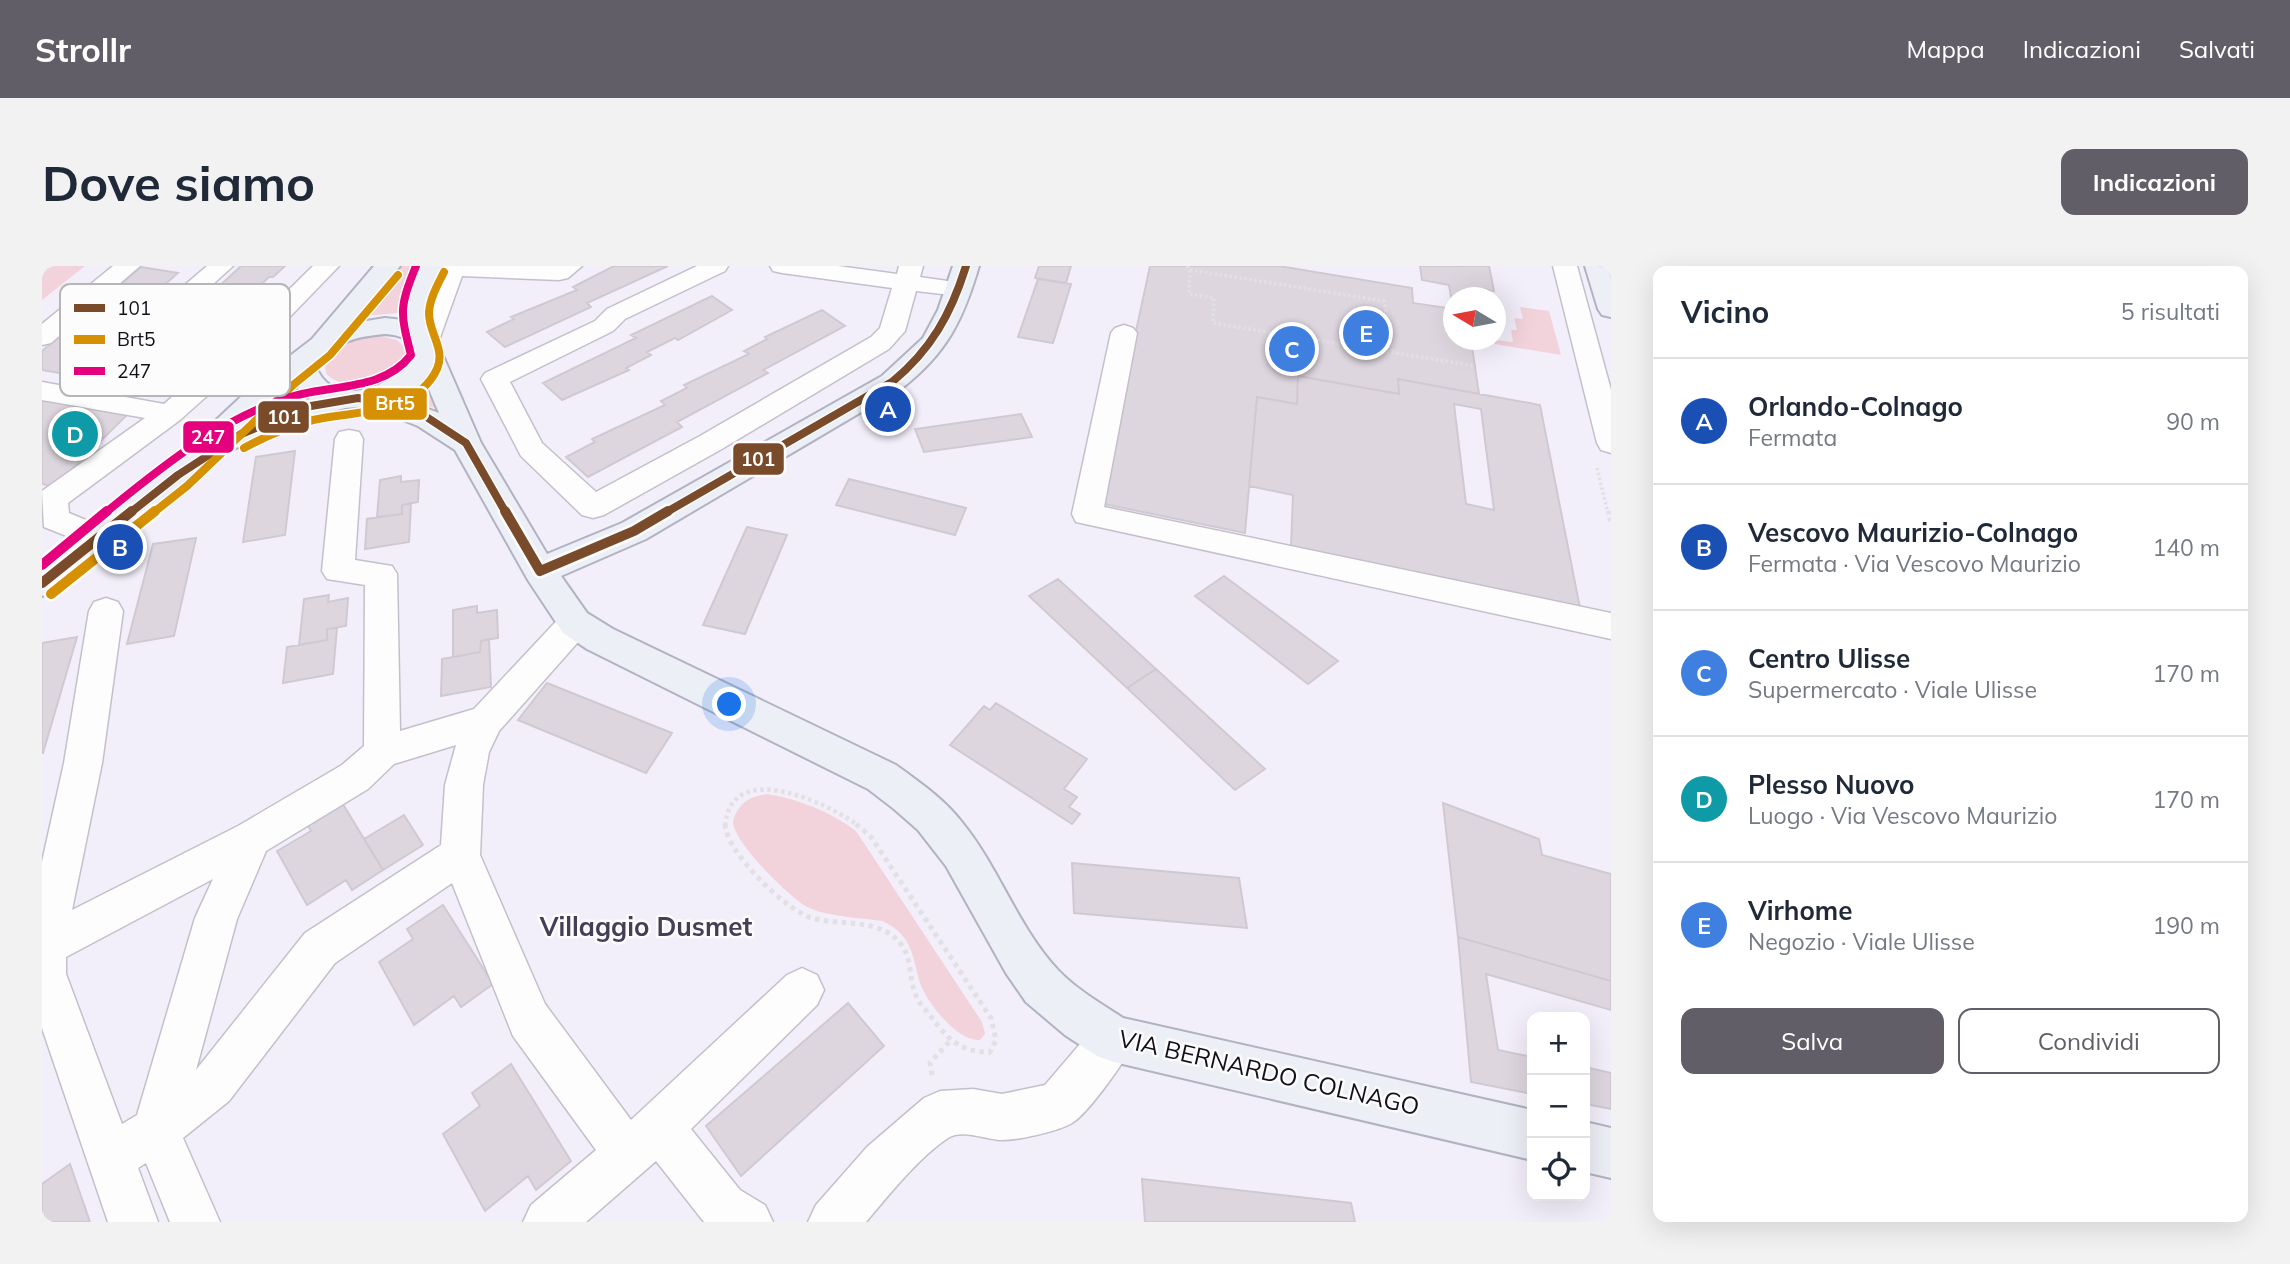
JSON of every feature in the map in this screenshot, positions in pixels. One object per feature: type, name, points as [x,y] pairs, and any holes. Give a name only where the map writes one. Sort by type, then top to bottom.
[{"type":"main road","points":[[387,266],[317,348],[303,369],[309,386],[318,393],[384,402],[425,416],[466,443]]},
{"type":"main road","points":[[1598,266],[1611,309]]},
{"type":"main road","name":"VIA BERNARDO COLNAGO","points":[[445,267],[416,308],[415,318],[424,344],[466,443],[540,572],[575,623],[600,639],[882,777],[909,797],[933,818],[951,842],[1035,977],[1073,1013],[1114,1039],[1527,1134]]},
{"type":"main road","points":[[540,572],[634,531],[890,384],[921,360],[935,344],[955,306],[963,277]]},
{"type":"main road","points":[[177,475],[262,423],[311,406],[376,395],[408,381],[425,361],[424,344],[402,328],[374,326],[345,332],[317,348],[290,369]]},
{"type":"main road","points":[[42,583],[177,475],[261,396]]},
{"type":"main road","points":[[1590,1148],[1611,1153]]},
{"type":"street","points":[[106,284],[128,266]]},
{"type":"street","points":[[200,284],[221,266]]},
{"type":"street","points":[[290,303],[327,266]]},
{"type":"street","points":[[445,267],[559,273],[570,266]]},
{"type":"street","points":[[716,266],[616,314],[604,326],[495,379],[531,449],[593,507],[710,443],[880,344],[892,331],[908,274]]},
{"type":"street","points":[[782,266],[963,277]]},
{"type":"street","points":[[1565,266],[1611,443]]},
{"type":"street","points":[[42,337],[60,322]]},
{"type":"street","points":[[1124,333],[1087,514],[1611,626]]},
{"type":"street","points":[[42,391],[60,394]]},
{"type":"street","points":[[70,396],[170,414]]},
{"type":"street","points":[[99,538],[55,519],[52,499],[191,396]]},
{"type":"street","points":[[349,439],[338,571],[381,574],[382,752]]},
{"type":"street","points":[[106,611],[83,763],[43,947],[45,974],[133,1222]]},
{"type":"street","points":[[575,623],[486,720],[471,752],[464,785],[460,855],[529,1020],[643,1140],[723,1207],[748,1222]]},
{"type":"street","points":[[43,947],[252,839],[355,777],[382,752],[486,720]]},
{"type":"street","points":[[195,1222],[156,1130],[216,918],[252,839]]},
{"type":"street","points":[[110,1158],[156,1130],[213,1085],[320,948],[460,855]]},
{"type":"street","points":[[548,1222],[643,1140],[802,990]]},
{"type":"street","points":[[833,1222],[884,1164],[940,1114],[973,1112],[1002,1117],[1058,1106],[1114,1039]]},
{"type":"path","points":[[1393,353],[1384,301],[1188,268],[1189,294],[1214,298],[1213,323],[1393,353],[1475,366]]},
{"type":"path","points":[[764,788],[832,807],[862,827],[991,1018],[998,1036],[997,1045],[990,1052],[980,1054],[949,1042],[916,996],[912,967],[906,952],[887,931],[797,912],[744,861],[726,834],[724,822],[729,807],[748,790],[764,788]]},
{"type":"shaded area","points":[[42,266],[85,266],[60,284],[42,300]]},
{"type":"shaded area","points":[[400,266],[415,266],[399,313],[362,316]]},
{"type":"shaded area","points":[[1520,307],[1549,311],[1561,355],[1506,346],[1506,341],[1513,342],[1511,330],[1517,330],[1514,318],[1523,319]]},
{"type":"shaded area","points":[[381,336],[397,340],[406,349],[404,360],[397,370],[374,382],[360,384],[346,384],[326,373],[325,361],[342,344],[365,337]]},
{"type":"shaded area","points":[[422,383],[429,383],[439,409],[404,399],[406,393]]},
{"type":"shaded area","points":[[290,389],[300,401],[250,419],[274,396],[290,396]]},
{"type":"shaded area","points":[[767,794],[814,807],[856,831],[982,1022],[985,1034],[980,1040],[962,1035],[936,1010],[920,983],[910,947],[900,933],[882,921],[833,915],[807,907],[775,881],[751,854],[735,830],[733,821],[745,802]]},
{"type":"building","points":[[241,266],[285,266],[262,284],[222,284]]},
{"type":"building","points":[[614,266],[668,266],[587,303],[591,307],[505,347],[487,332],[514,319],[511,317],[577,290],[573,287]]},
{"type":"building","points":[[1039,266],[1071,266],[1066,283],[1035,278]]},
{"type":"building","points":[[1150,266],[1279,266],[1412,288],[1413,303],[1443,307],[1443,350],[1472,350],[1479,394],[1398,379],[1399,394],[1298,376],[1297,404],[1257,397],[1245,533],[1099,503]]},
{"type":"building","points":[[1420,266],[1489,266],[1493,287],[1449,287],[1422,280]]},
{"type":"building","points":[[141,267],[178,273],[166,284],[121,284]]},
{"type":"building","points":[[1038,279],[1071,284],[1053,343],[1018,337]]},
{"type":"building","points":[[712,296],[732,310],[678,340],[675,338],[647,352],[651,355],[626,368],[629,370],[562,400],[543,383],[636,338],[631,335]]},
{"type":"building","points":[[822,310],[845,326],[763,370],[768,373],[677,422],[682,427],[588,477],[566,457],[595,442],[592,439],[665,405],[661,401],[687,388],[684,385],[749,354],[744,351],[767,339],[765,337]]},
{"type":"building","points":[[60,336],[59,373],[42,370],[42,351]]},
{"type":"building","points":[[1298,376],[1399,394],[1398,379],[1540,405],[1580,608],[1291,547],[1293,495],[1249,486],[1257,397],[1297,404]],"holes":[[[1454,404],[1481,409],[1494,510],[1466,504]]]},
{"type":"building","points":[[42,399],[129,413],[54,487],[42,484]]},
{"type":"building","points":[[1021,414],[1032,437],[924,452],[915,429]]},
{"type":"building","points":[[295,451],[285,535],[243,542],[256,457]]},
{"type":"building","points":[[401,476],[401,482],[419,480],[418,502],[402,505],[402,514],[377,517],[380,480]]},
{"type":"building","points":[[849,479],[966,508],[955,535],[836,505]]},
{"type":"building","points":[[411,503],[409,542],[365,549],[367,519],[402,514],[402,505]]},
{"type":"building","points":[[747,527],[787,535],[745,634],[703,625]]},
{"type":"building","points":[[196,538],[174,636],[127,644],[153,544]]},
{"type":"building","points":[[1224,576],[1338,661],[1308,684],[1195,596]]},
{"type":"building","points":[[1058,579],[1156,669],[1127,688],[1029,596]]},
{"type":"building","points":[[329,595],[328,602],[348,598],[346,626],[327,629],[327,640],[299,645],[304,599]]},
{"type":"building","points":[[477,606],[477,613],[497,610],[498,638],[481,641],[480,652],[453,657],[453,610]]},
{"type":"building","points":[[337,628],[333,674],[283,683],[287,647],[327,640],[327,629]]},
{"type":"building","points":[[77,637],[43,753],[42,753],[42,643]]},
{"type":"building","points":[[489,639],[491,687],[441,696],[442,659],[480,652],[481,641]]},
{"type":"building","points":[[1156,669],[1265,769],[1235,790],[1127,688]]},
{"type":"building","points":[[547,683],[672,733],[646,773],[518,720]]},
{"type":"building","points":[[996,703],[1087,759],[1064,789],[1077,797],[1069,807],[1080,814],[1072,824],[950,745],[984,706],[990,710]]},
{"type":"building","points":[[341,801],[383,870],[352,890],[346,880],[307,905],[277,851],[311,831],[306,822]]},
{"type":"building","points":[[1443,803],[1539,839],[1542,855],[1611,874],[1611,981],[1458,937]]},
{"type":"building","points":[[404,815],[423,845],[383,870],[364,839]]},
{"type":"building","points":[[1072,863],[1239,878],[1247,928],[1074,913]]},
{"type":"building","points":[[443,905],[493,984],[461,1007],[454,996],[414,1025],[379,962],[413,939],[407,929]]},
{"type":"building","points":[[1458,937],[1611,981],[1611,1010],[1486,974],[1498,1050],[1527,1056],[1527,1093],[1471,1082]]},
{"type":"building","points":[[848,1003],[884,1046],[741,1176],[706,1126]]},
{"type":"building","points":[[511,1064],[571,1161],[536,1190],[528,1176],[485,1211],[443,1134],[480,1106],[472,1093]]},
{"type":"building","points":[[1590,1068],[1611,1073],[1611,1109],[1590,1105]]},
{"type":"building","points":[[70,1164],[90,1222],[42,1222],[42,1184]]},
{"type":"building","points":[[1142,1179],[1351,1203],[1355,1222],[1145,1222]]},
{"type":"transit line","name":"247","points":[[42,565],[158,470],[221,429],[289,398],[374,380],[403,366],[411,355],[401,315],[405,294],[416,266]]},
{"type":"transit line","name":"101","points":[[42,583],[178,475],[241,434],[311,406],[358,398],[384,402],[425,416],[466,443],[540,571],[634,531],[892,382],[920,357],[940,331],[966,266]]},
{"type":"transit line","name":"Brt5","points":[[244,448],[304,422],[382,408],[414,395],[427,384],[437,369],[440,354],[429,312],[444,272]]},
{"type":"transit line","name":"Brt5","points":[[290,388],[330,355],[398,275]]},
{"type":"transit line","name":"Brt5","points":[[51,594],[187,486],[281,396]]},
{"type":"place","name":"Virhome","points":[[1366,333]]},
{"type":"place","name":"Centro Ulisse","points":[[1292,349]]},
{"type":"place","name":"Orlando-Colnago","points":[[888,409]]},
{"type":"place","name":"Plesso Nuovo","points":[[75,434]]},
{"type":"place","name":"Vescovo Maurizio-Colnago","points":[[120,547]]},
{"type":"district","name":"Villaggio Dusmet","points":[[646,927]]}]
